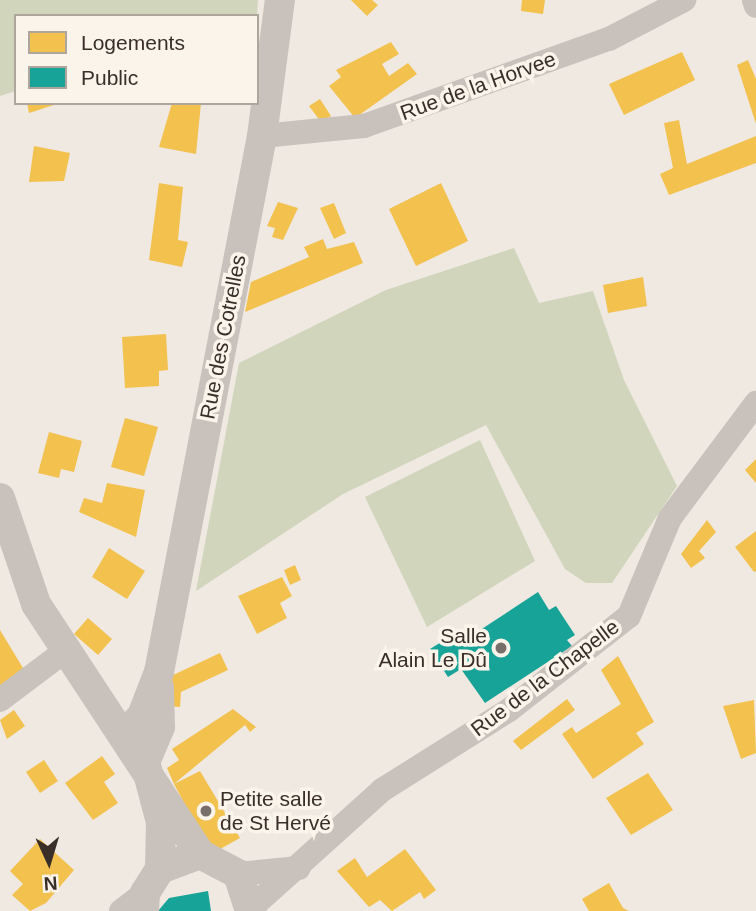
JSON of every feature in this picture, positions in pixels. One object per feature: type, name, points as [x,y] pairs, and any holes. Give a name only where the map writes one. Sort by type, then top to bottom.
[{"type":"street","name":"Rue des Cotrelles","points":[[125,734],[142,716],[159,672],[262,136],[280,0]]},
{"type":"street","name":"Rue de la Horvee","points":[[262,136],[364,127],[609,39],[684,0]]},
{"type":"street","points":[[754,0],[756,6]]},
{"type":"street","name":"Rue de la Chapelle","points":[[250,910],[299,869],[382,790],[509,710],[629,616],[670,518],[756,403]]},
{"type":"street","points":[[0,498],[37,604],[65,652],[145,762],[200,854],[238,874],[299,869]]},
{"type":"street","points":[[0,700],[65,652]]},
{"type":"street","name":"Rue des Cotrelles","points":[[145,762],[160,727],[159,672]]},
{"type":"street","points":[[145,762],[160,821],[150,891]]},
{"type":"street","points":[[121,911],[200,854]]},
{"type":"street","points":[[238,874],[250,910]]},
{"type":"green space","points":[[0,0],[258,0],[257,14],[14,14],[14,92],[0,96]]},
{"type":"green space","points":[[514,248],[539,303],[593,291],[624,380],[677,486],[612,583],[586,583],[565,569],[486,425],[343,494],[196,591],[239,363],[386,290]]},
{"type":"green space","points":[[480,440],[535,561],[427,627],[365,497]]},
{"type":"building: Logements","points":[[351,0],[372,0],[378,5],[367,16]]},
{"type":"building: Logements","points":[[522,0],[545,0],[543,14],[521,11]]},
{"type":"building: Logements","points":[[391,42],[399,54],[382,64],[389,76],[408,63],[417,74],[355,118],[329,86],[341,77],[336,70]]},
{"type":"building: Logements","points":[[682,52],[695,80],[624,115],[609,84]]},
{"type":"building: Logements","points":[[748,60],[756,79],[756,124],[737,65]]},
{"type":"building: Logements","points":[[320,99],[331,116],[321,122],[309,106]]},
{"type":"building: Logements","points":[[27,105],[54,105],[29,113]]},
{"type":"building: Logements","points":[[171,105],[201,105],[196,154],[159,147]]},
{"type":"building: Logements","points":[[679,120],[687,164],[756,136],[756,163],[669,195],[660,174],[673,168],[664,123]]},
{"type":"building: Logements","points":[[34,146],[70,153],[64,181],[29,182]]},
{"type":"building: Logements","points":[[159,183],[183,187],[178,240],[188,242],[182,267],[149,260]]},
{"type":"building: Logements","points":[[441,183],[468,241],[416,266],[389,209]]},
{"type":"building: Logements","points":[[278,202],[298,208],[283,240],[272,237],[275,228],[267,226]]},
{"type":"building: Logements","points":[[334,203],[346,233],[334,239],[320,208]]},
{"type":"building: Logements","points":[[323,239],[327,249],[354,242],[363,263],[245,312],[251,282],[309,257],[304,247]]},
{"type":"building: Logements","points":[[643,277],[647,306],[608,313],[603,285]]},
{"type":"building: Logements","points":[[166,334],[168,370],[159,371],[159,386],[125,388],[122,337]]},
{"type":"building: Logements","points":[[125,418],[158,427],[144,476],[111,467]]},
{"type":"building: Logements","points":[[49,432],[82,441],[74,472],[61,469],[59,478],[38,473]]},
{"type":"building: Logements","points":[[756,459],[756,483],[745,470]]},
{"type":"building: Logements","points":[[107,483],[145,490],[136,537],[79,512],[84,498],[102,503]]},
{"type":"building: Logements","points":[[707,520],[716,532],[699,551],[705,558],[691,568],[681,554]]},
{"type":"building: Logements","points":[[756,531],[756,571],[754,572],[735,547]]},
{"type":"building: Logements","points":[[109,548],[145,571],[127,599],[92,577]]},
{"type":"building: Logements","points":[[295,565],[301,580],[290,585],[284,570]]},
{"type":"building: Logements","points":[[282,577],[292,596],[280,603],[287,618],[257,634],[238,596]]},
{"type":"building: Logements","points":[[88,618],[112,639],[98,655],[74,634]]},
{"type":"building: Logements","points":[[0,630],[26,673],[0,690]]},
{"type":"building: Logements","points":[[220,653],[228,670],[181,692],[180,707],[168,706],[171,676]]},
{"type":"building: Logements","points":[[618,656],[654,722],[636,733],[644,744],[593,779],[562,734],[572,727],[576,733],[621,704],[601,670]]},
{"type":"building: Logements","points":[[567,699],[575,710],[521,750],[513,741]]},
{"type":"building: Logements","points":[[754,700],[756,753],[741,759],[723,706]]},
{"type":"building: Logements","points":[[233,709],[256,727],[250,732],[245,725],[174,784],[167,768],[179,760],[172,749]]},
{"type":"building: Logements","points":[[14,710],[25,726],[7,739],[0,720]]},
{"type":"building: Logements","points":[[102,756],[115,774],[104,782],[118,803],[93,820],[65,783]]},
{"type":"building: Logements","points":[[44,760],[58,781],[40,793],[26,772]]},
{"type":"building: Logements","name":"Petite salle de St Hervé","points":[[200,771],[240,838],[211,854],[174,784]]},
{"type":"building: Logements","points":[[648,773],[673,810],[631,835],[606,798]]},
{"type":"building: Logements","points":[[40,839],[74,870],[46,903],[30,911],[12,895],[23,884],[10,871]]},
{"type":"building: Logements","points":[[405,849],[436,890],[424,899],[420,892],[392,911],[380,900],[369,907],[337,871],[355,858],[367,877]]},
{"type":"building: Logements","points":[[609,883],[623,908],[629,911],[589,911],[582,899]]},
{"type":"building: Public","name":"Salle Alain Le Dû","points":[[538,592],[549,610],[556,606],[575,635],[567,640],[572,646],[485,703],[461,669],[448,677],[430,649],[459,631],[465,640]]},
{"type":"building: Public","points":[[208,891],[211,911],[158,911],[169,898]]},
{"type":"place","name":"Salle Alain Le Dû","points":[[501,648]]},
{"type":"place","name":"Petite salle de St Hervé","points":[[206,811]]}]
